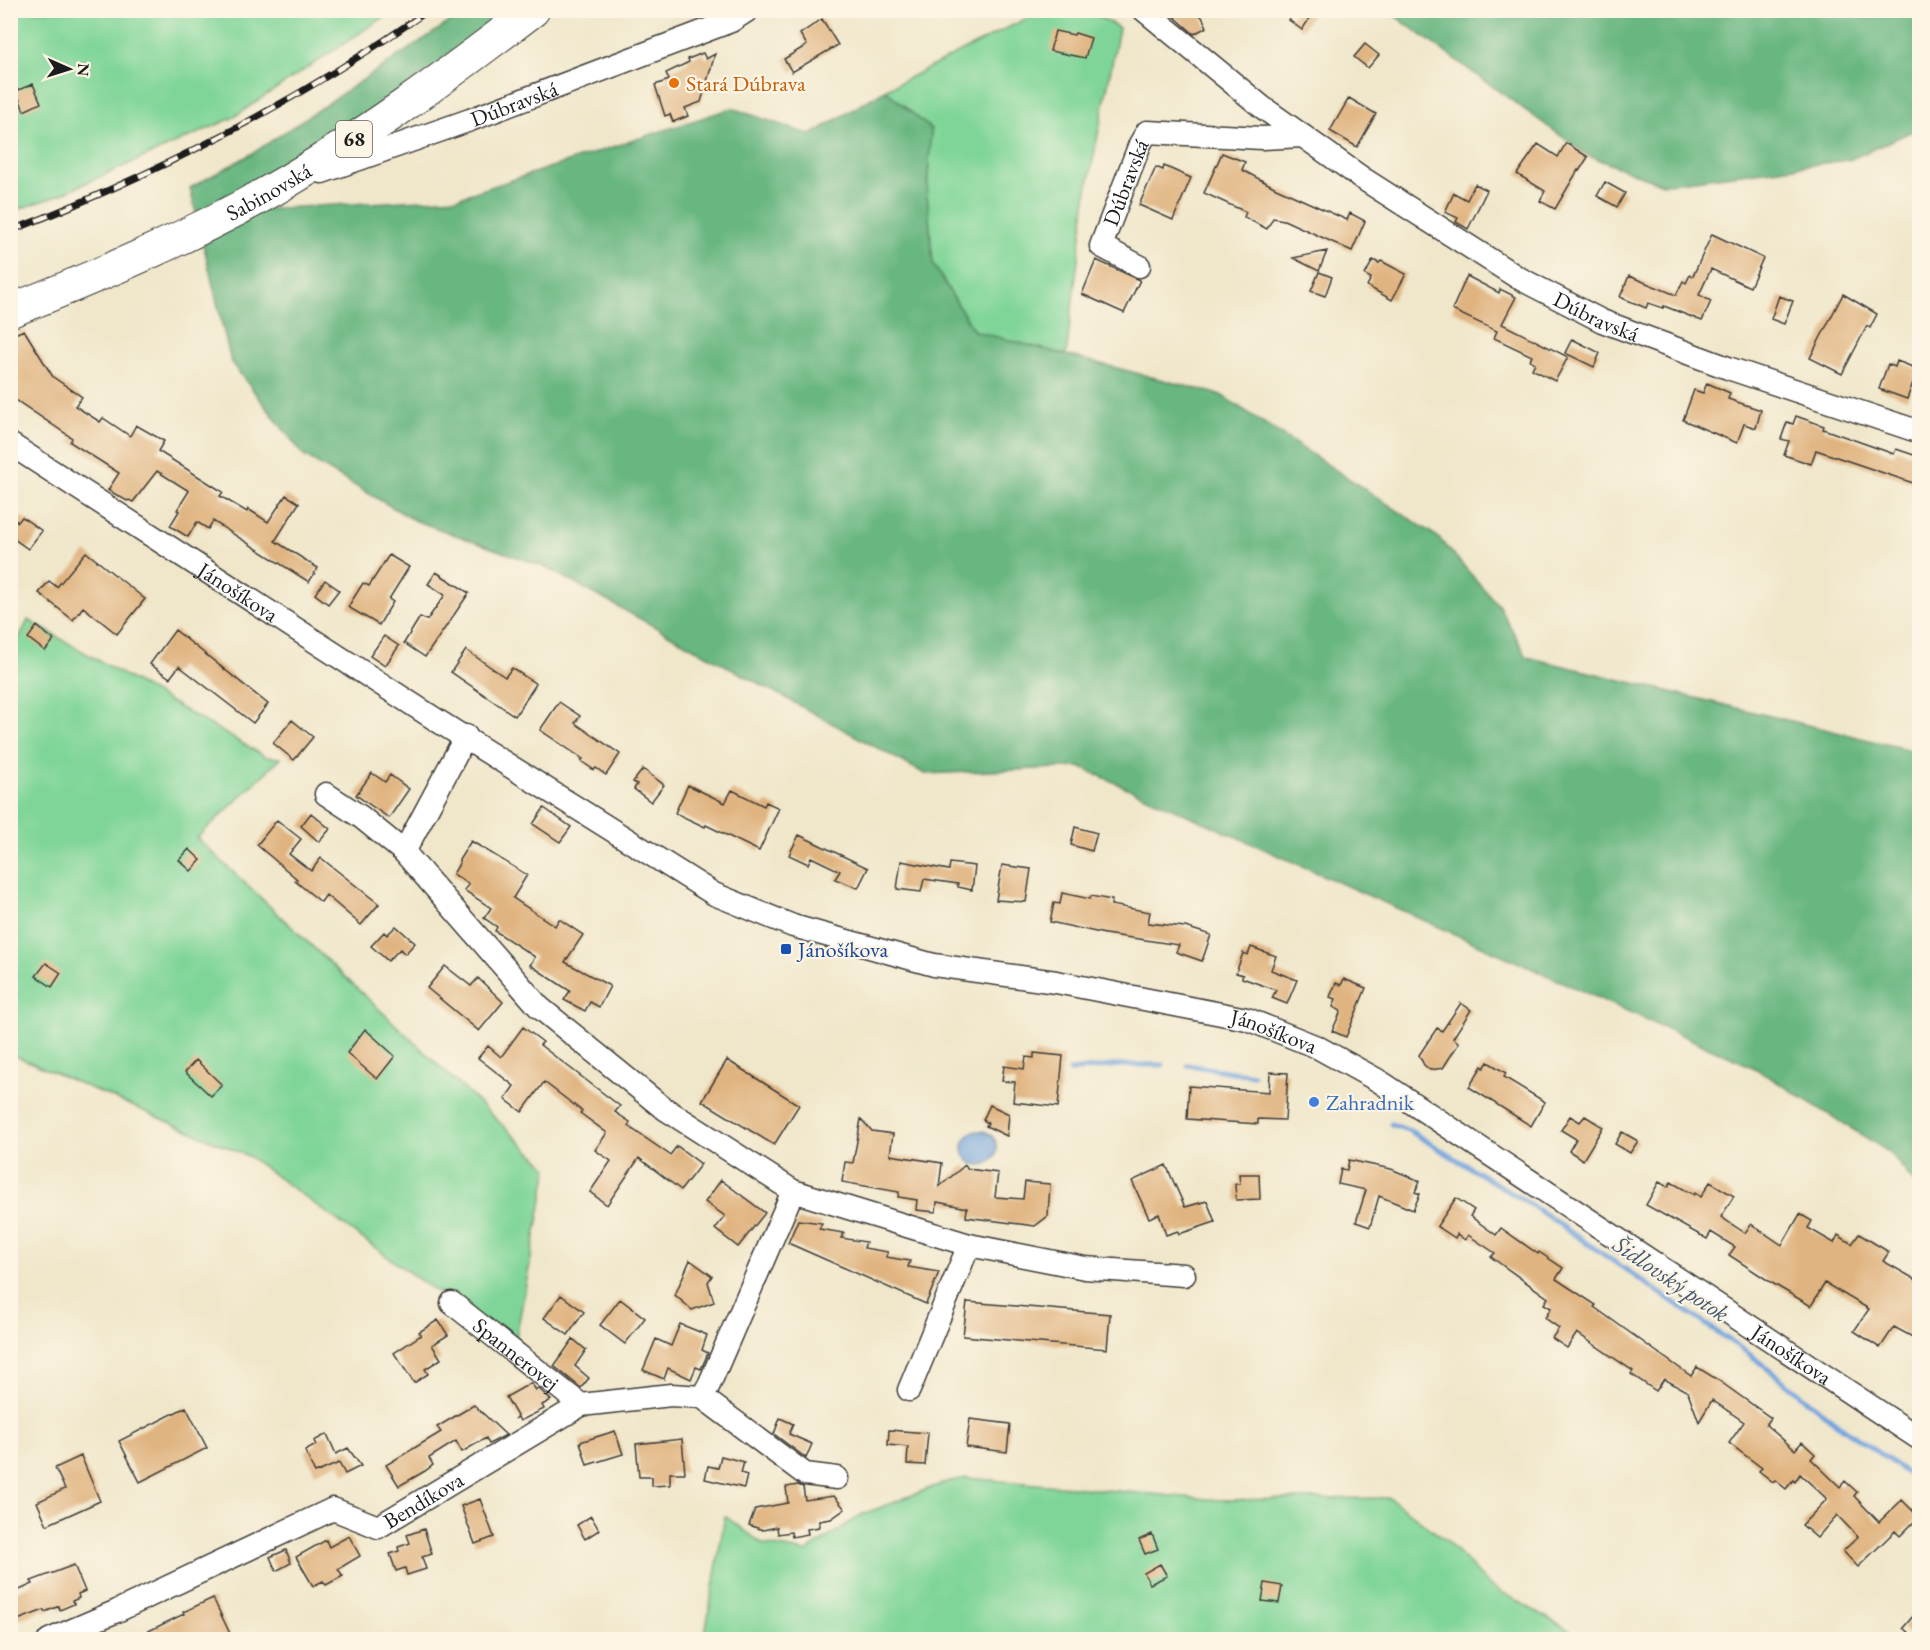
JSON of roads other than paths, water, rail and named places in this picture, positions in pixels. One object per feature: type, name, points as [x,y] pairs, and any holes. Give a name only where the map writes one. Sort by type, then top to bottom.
[{"type":"main road","name":"Sabinovská","points":[[10,311],[161,246],[276,188],[410,102],[533,10]]},
{"type":"street","name":"Dúbravská","points":[[276,188],[481,116],[731,21],[748,10]]},
{"type":"street","name":"Dúbravská","points":[[1144,10],[1262,107],[1362,178],[1517,278],[1602,321],[1728,368],[1920,432]]},
{"type":"street","name":"Dúbravská","points":[[1139,266],[1101,246],[1140,144],[1148,132],[1262,138],[1303,136]]},
{"type":"street","name":"Jánošíkova","points":[[10,444],[438,721],[466,736],[714,894],[793,926],[934,965],[1056,982],[1247,1019],[1317,1047],[1379,1081],[1920,1438]]},
{"type":"street","points":[[405,852],[466,736]]},
{"type":"street","points":[[326,794],[361,817],[405,852],[539,1007],[662,1107],[794,1191],[969,1245],[1085,1268],[1184,1275]]},
{"type":"street","points":[[794,1191],[714,1375],[702,1397],[805,1474],[837,1478]]},
{"type":"street","points":[[909,1390],[969,1245]]},
{"type":"street","name":"Spannerovej","points":[[452,1303],[581,1405]]},
{"type":"street","name":"Bendíkova","points":[[49,1640],[117,1611],[333,1509],[378,1527],[581,1405],[671,1395],[702,1397]]},
{"type":"water","points":[[980,1131],[992,1136],[997,1148],[992,1160],[980,1165],[968,1160],[963,1148],[968,1136]]},
{"type":"waterway","name":"Šidlovský potok","points":[[1070,1071],[1120,1065],[1163,1065]]},
{"type":"waterway","name":"Šidlovský potok","points":[[1188,1065],[1253,1075]]},
{"type":"waterway","name":"Šidlovský potok","points":[[1391,1124],[1410,1131],[1531,1205],[1748,1353],[1837,1424],[1920,1482]]},
{"type":"railway","points":[[10,231],[120,185],[226,133],[330,75],[429,10]]},
{"type":"place","name":"Stará Dúbrava","points":[[674,83]]},
{"type":"place","name":"Jánošíkova","points":[[786,949]]},
{"type":"place","name":"Zahradnik","points":[[1314,1102]]}]
